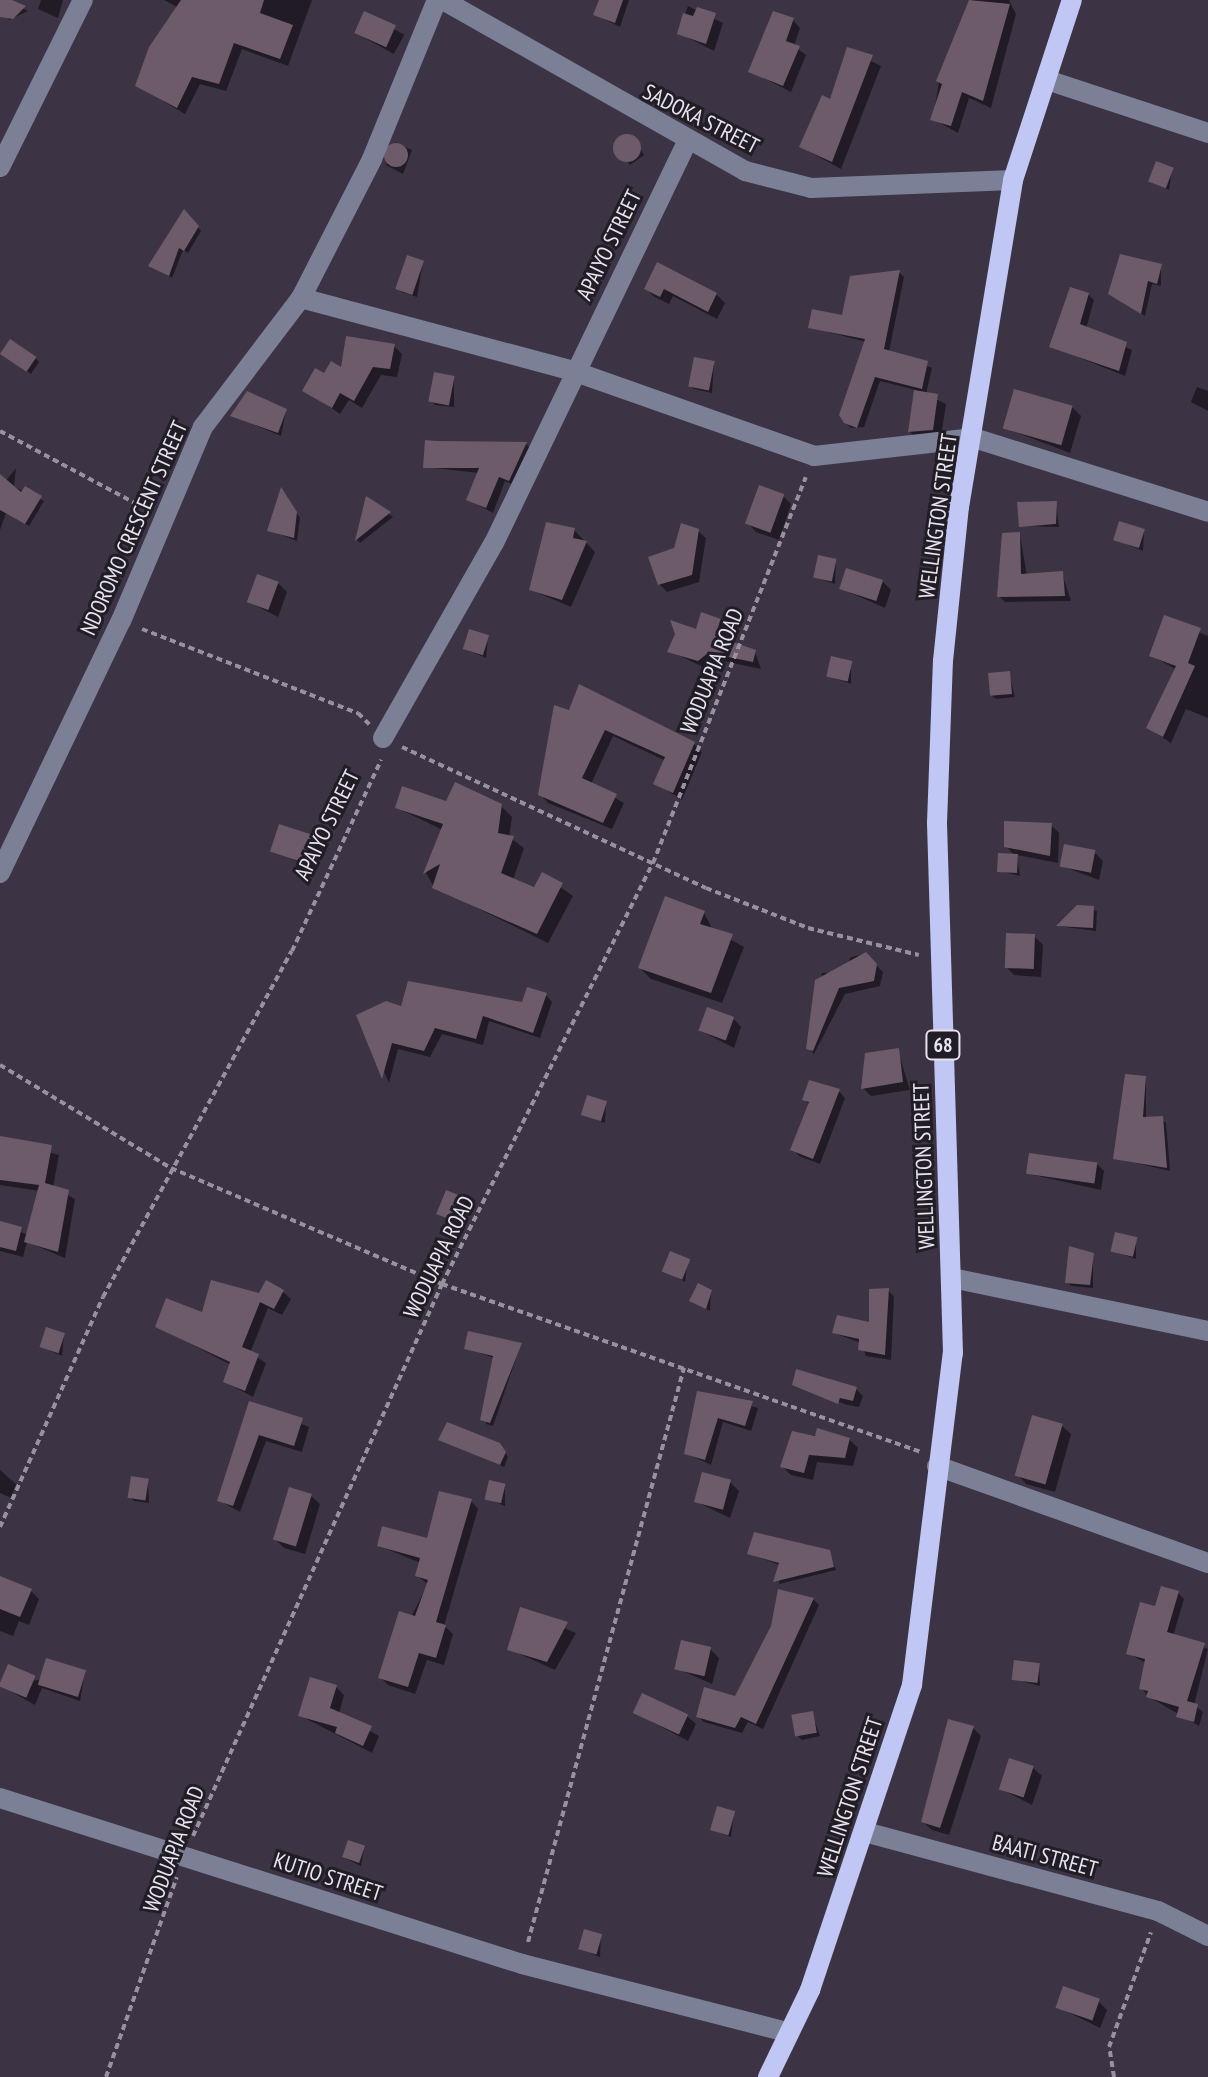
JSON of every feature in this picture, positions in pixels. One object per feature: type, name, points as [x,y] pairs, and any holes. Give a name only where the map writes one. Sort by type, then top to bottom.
[{"type":"main road","name":"WELLINGTON STREET","points":[[768,2077],[786,2032],[810,1990],[912,1685],[937,1462],[953,1353],[941,961],[943,661],[1013,180],[1072,0]]},
{"type":"street","points":[[0,167],[83,0]]},
{"type":"street","name":"SADOKA STREET","points":[[440,0],[687,142],[745,171],[811,188],[1013,180]]},
{"type":"street","name":"NDOROMO CRESCENT STREET","points":[[0,873],[121,621],[203,427],[301,298],[378,145],[440,0]]},
{"type":"street","points":[[1047,80],[1208,133]]},
{"type":"street","name":"APAIYO STREET","points":[[383,738],[494,543],[573,371],[687,142]]},
{"type":"street","points":[[301,298],[573,371],[814,456],[974,438],[1208,512]]},
{"type":"street","points":[[952,1278],[1208,1331]]},
{"type":"street","points":[[937,1462],[1208,1563]]},
{"type":"street","name":"KUTIO STREET","points":[[0,1798],[522,1964],[786,2032]]},
{"type":"street","name":"BAATI STREET","points":[[865,1832],[1158,1911],[1208,1936]]},
{"type":"path","points":[[0,431],[164,518]]},
{"type":"path","name":"WODUAPIA ROAD","points":[[106,2077],[184,1857],[442,1284],[653,863],[814,456]]},
{"type":"path","points":[[121,621],[358,713],[383,738],[653,863],[808,928],[941,961]]},
{"type":"path","name":"APAIYO STREET","points":[[0,1527],[103,1297],[379,775],[383,738]]},
{"type":"path","points":[[0,1065],[171,1168],[442,1284],[684,1367],[937,1462]]},
{"type":"path","points":[[522,1964],[684,1367]]},
{"type":"path","points":[[1114,2077],[1109,2047],[1158,1911]]},
{"type":"building","points":[[0,0],[12,0],[26,6],[13,19],[0,17]]},
{"type":"building","points":[[181,0],[264,0],[260,13],[293,25],[280,59],[234,43],[219,84],[192,77],[177,108],[135,86],[149,47]]},
{"type":"building","points":[[599,0],[623,0],[615,23],[593,15]]},
{"type":"building","points":[[969,0],[1010,4],[983,101],[962,92],[951,126],[930,120],[942,84],[936,81]]},
{"type":"building","points":[[697,7],[716,13],[706,44],[677,34],[683,13],[693,16]]},
{"type":"building","points":[[364,11],[396,25],[386,47],[354,33]]},
{"type":"building","points":[[773,11],[794,18],[786,41],[800,46],[783,86],[748,72]]},
{"type":"building","points":[[847,47],[873,55],[832,162],[799,147],[822,95],[830,99]]},
{"type":"building","points":[[627,134],[637,138],[641,148],[637,158],[627,162],[617,158],[613,148],[617,138]]},
{"type":"building","points":[[396,143],[405,146],[408,155],[405,164],[396,167],[387,164],[384,155],[387,146]]},
{"type":"building","points":[[1156,161],[1174,168],[1166,188],[1148,182]]},
{"type":"building","points":[[184,209],[199,226],[184,251],[179,248],[169,276],[148,266]]},
{"type":"building","points":[[1120,254],[1162,264],[1157,284],[1148,281],[1141,314],[1108,294]]},
{"type":"building","points":[[407,255],[424,261],[412,295],[395,289]]},
{"type":"building","points":[[657,262],[717,293],[708,312],[664,289],[660,297],[644,289]]},
{"type":"building","points":[[900,270],[884,349],[928,361],[922,389],[875,377],[857,428],[844,423],[839,415],[865,339],[808,328],[812,309],[842,315],[850,276]]},
{"type":"building","points":[[1070,287],[1089,293],[1080,324],[1127,342],[1119,371],[1049,347]]},
{"type":"building","points":[[346,336],[395,344],[390,369],[373,367],[354,401],[340,393],[332,408],[302,391],[315,368],[324,373],[331,361],[341,367]]},
{"type":"building","points":[[10,339],[37,357],[26,372],[0,354]]},
{"type":"building","points":[[694,357],[715,361],[709,390],[688,386]]},
{"type":"building","points":[[434,372],[455,376],[449,405],[428,401]]},
{"type":"building","points":[[1014,389],[1073,406],[1061,445],[1003,428]]},
{"type":"building","points":[[914,390],[938,394],[933,430],[908,432]]},
{"type":"building","points":[[247,391],[287,409],[278,433],[230,416]]},
{"type":"building","points":[[425,440],[527,442],[509,481],[499,477],[486,508],[466,500],[479,468],[423,468]]},
{"type":"building","points":[[0,474],[21,492],[25,486],[42,496],[25,524],[0,510]]},
{"type":"building","points":[[759,485],[784,494],[770,533],[745,524]]},
{"type":"building","points":[[281,487],[297,512],[294,538],[267,531]]},
{"type":"building","points":[[366,496],[391,512],[355,541]]},
{"type":"building","points":[[1057,501],[1056,524],[1019,527],[1017,502]]},
{"type":"building","points":[[1119,521],[1145,529],[1139,548],[1113,540]]},
{"type":"building","points":[[546,522],[575,528],[573,538],[587,541],[562,600],[529,590]]},
{"type":"building","points":[[681,523],[699,529],[692,575],[658,585],[648,557],[674,548]]},
{"type":"building","points":[[1020,532],[1021,574],[1063,571],[1065,596],[997,597],[1002,533]]},
{"type":"building","points":[[818,555],[837,559],[832,581],[813,577]]},
{"type":"building","points":[[846,568],[883,580],[876,601],[839,589]]},
{"type":"building","points":[[257,574],[279,582],[268,610],[247,602]]},
{"type":"building","points":[[701,612],[721,619],[715,636],[756,650],[753,662],[708,653],[698,661],[667,652],[675,634],[670,620],[696,629]]},
{"type":"building","points":[[1164,615],[1201,628],[1188,663],[1195,666],[1163,737],[1146,728],[1176,666],[1149,656]]},
{"type":"building","points":[[469,629],[489,635],[483,655],[463,649]]},
{"type":"building","points":[[831,656],[852,661],[848,681],[826,676]]},
{"type":"building","points":[[1010,671],[1012,694],[990,696],[988,673]]},
{"type":"building","points":[[579,684],[695,742],[673,793],[653,784],[665,757],[605,730],[582,778],[617,794],[603,823],[538,795],[554,705],[569,710]]},
{"type":"building","points":[[455,782],[502,804],[498,833],[514,836],[501,873],[534,887],[542,872],[563,883],[537,934],[432,888],[440,864],[423,874],[443,824],[395,808],[402,786],[446,801]]},
{"type":"building","points":[[1004,821],[1052,823],[1050,856],[1004,847]]},
{"type":"building","points":[[279,824],[316,836],[307,864],[270,852]]},
{"type":"building","points":[[1064,844],[1095,850],[1091,873],[1060,867]]},
{"type":"building","points":[[998,853],[1018,854],[1017,873],[997,872]]},
{"type":"building","points":[[665,896],[705,911],[700,924],[733,934],[711,993],[638,968]]},
{"type":"building","points":[[1077,905],[1094,906],[1093,928],[1056,926]]},
{"type":"building","points":[[1006,933],[1035,934],[1034,969],[1005,968]]},
{"type":"building","points":[[866,952],[877,964],[874,981],[839,988],[813,1051],[806,1049],[815,980]]},
{"type":"building","points":[[408,981],[522,1002],[527,987],[547,993],[533,1033],[483,1016],[476,1039],[435,1028],[424,1051],[392,1043],[382,1079],[356,1015],[386,1001],[401,1006]]},
{"type":"building","points":[[707,1007],[734,1017],[726,1040],[698,1030]]},
{"type":"building","points":[[899,1048],[903,1082],[861,1089],[865,1053]]},
{"type":"building","points":[[1125,1074],[1146,1076],[1143,1117],[1163,1116],[1167,1168],[1113,1159]]},
{"type":"building","points":[[809,1080],[840,1089],[813,1159],[790,1150],[809,1102],[802,1100]]},
{"type":"building","points":[[587,1095],[607,1101],[601,1121],[581,1115]]},
{"type":"building","points":[[0,1136],[52,1145],[45,1183],[69,1190],[58,1252],[24,1242],[39,1185],[0,1180]]},
{"type":"building","points":[[1029,1153],[1097,1163],[1094,1183],[1026,1174]]},
{"type":"building","points":[[446,1190],[463,1197],[453,1221],[436,1214]]},
{"type":"building","points":[[0,1221],[22,1227],[16,1251],[0,1247]]},
{"type":"building","points":[[1115,1232],[1137,1237],[1133,1257],[1111,1251]]},
{"type":"building","points":[[1069,1246],[1094,1253],[1090,1285],[1065,1283]]},
{"type":"building","points":[[670,1251],[690,1259],[682,1280],[662,1271]]},
{"type":"building","points":[[211,1280],[259,1293],[266,1280],[284,1290],[274,1309],[260,1302],[242,1347],[259,1354],[245,1391],[223,1382],[230,1362],[155,1327],[166,1298],[202,1312]]},
{"type":"building","points":[[698,1283],[712,1290],[706,1309],[689,1301]]},
{"type":"building","points":[[889,1288],[885,1355],[858,1350],[859,1339],[832,1333],[837,1315],[869,1322],[869,1289]]},
{"type":"building","points":[[46,1327],[65,1333],[59,1353],[40,1347]]},
{"type":"building","points":[[468,1331],[522,1343],[490,1423],[480,1420],[493,1356],[464,1349]]},
{"type":"building","points":[[796,1369],[857,1387],[853,1401],[840,1398],[838,1404],[792,1385]]},
{"type":"building","points":[[697,1391],[753,1401],[745,1426],[718,1418],[705,1460],[684,1454]]},
{"type":"building","points":[[249,1401],[303,1418],[294,1446],[259,1435],[233,1506],[217,1501]]},
{"type":"building","points":[[1032,1415],[1063,1424],[1045,1484],[1015,1476]]},
{"type":"building","points":[[447,1422],[500,1443],[506,1452],[500,1465],[438,1440]]},
{"type":"building","points":[[817,1428],[850,1438],[845,1458],[809,1455],[804,1473],[780,1467],[792,1431],[815,1436]]},
{"type":"building","points":[[702,1472],[731,1480],[723,1510],[694,1502]]},
{"type":"building","points":[[131,1476],[149,1479],[145,1501],[128,1498]]},
{"type":"building","points":[[489,1480],[506,1484],[501,1503],[485,1499]]},
{"type":"building","points":[[289,1487],[312,1494],[296,1547],[273,1540]]},
{"type":"building","points":[[439,1491],[472,1499],[436,1622],[446,1625],[436,1658],[419,1653],[408,1687],[378,1678],[399,1611],[415,1616],[428,1580],[415,1576],[420,1558],[377,1546],[382,1526],[427,1538]]},
{"type":"building","points":[[754,1532],[830,1550],[834,1567],[773,1582],[779,1563],[747,1554]]},
{"type":"building","points":[[0,1576],[32,1589],[20,1617],[0,1609]]},
{"type":"building","points":[[1161,1586],[1179,1591],[1167,1632],[1205,1643],[1187,1701],[1198,1704],[1194,1722],[1176,1717],[1179,1707],[1146,1697],[1148,1691],[1139,1689],[1145,1659],[1126,1654],[1140,1602],[1155,1606]]},
{"type":"building","points":[[778,1589],[814,1598],[756,1724],[741,1717],[735,1728],[696,1717],[704,1687],[735,1696],[771,1626]]},
{"type":"building","points":[[520,1607],[568,1622],[547,1662],[507,1650]]},
{"type":"building","points":[[681,1640],[711,1647],[704,1676],[674,1669]]},
{"type":"building","points":[[46,1658],[86,1670],[78,1697],[38,1685]]},
{"type":"building","points":[[1014,1660],[1040,1663],[1037,1683],[1012,1680]]},
{"type":"building","points":[[8,1664],[36,1676],[26,1698],[0,1687]]},
{"type":"building","points":[[310,1677],[337,1685],[330,1708],[372,1726],[363,1746],[335,1733],[337,1727],[298,1716]]},
{"type":"building","points":[[642,1693],[688,1715],[679,1734],[633,1713]]},
{"type":"building","points":[[813,1711],[817,1733],[795,1736],[791,1715]]},
{"type":"building","points":[[948,1719],[974,1726],[940,1828],[921,1822]]},
{"type":"building","points":[[1009,1758],[1034,1766],[1024,1797],[999,1789]]},
{"type":"building","points":[[717,1806],[735,1811],[728,1835],[710,1830]]},
{"type":"building","points":[[348,1840],[365,1846],[359,1863],[342,1857]]},
{"type":"building","points":[[584,1929],[602,1934],[596,1954],[578,1949]]},
{"type":"building","points":[[1063,1986],[1100,1999],[1092,2020],[1056,2008]]}]
